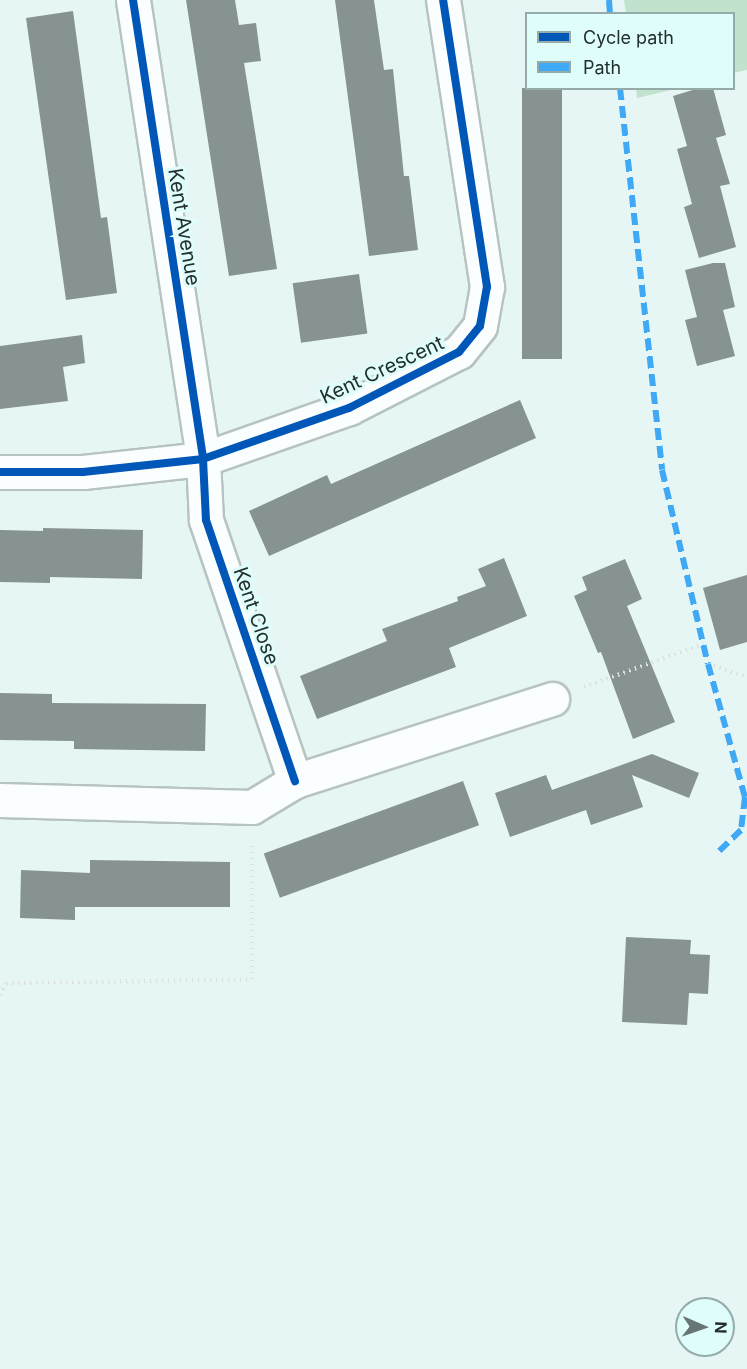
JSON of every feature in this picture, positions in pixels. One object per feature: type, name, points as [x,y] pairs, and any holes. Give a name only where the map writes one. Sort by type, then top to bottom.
[{"type":"street","name":"Kent Avenue","points":[[133,0],[203,459]]},
{"type":"street","name":"Kent Crescent","points":[[0,472],[83,472],[203,459],[349,408],[459,352],[480,326],[487,287],[442,0]]},
{"type":"street","name":"Kent Close","points":[[203,459],[206,520],[295,781]]},
{"type":"street","points":[[0,800],[252,807],[295,781],[552,699]]},
{"type":"path","points":[[552,699],[704,645]]},
{"type":"path","points":[[708,664],[747,677]]},
{"type":"path","points":[[0,995],[6,983],[252,979],[252,807]]},
{"type":"green space","points":[[624,0],[747,0],[747,70],[735,73],[735,12],[626,12]]},
{"type":"green space","points":[[636,90],[671,90],[637,98]]},
{"type":"building","points":[[186,0],[235,0],[239,25],[256,23],[261,61],[244,63],[277,269],[229,276]]},
{"type":"building","points":[[335,0],[374,0],[384,70],[393,69],[404,176],[409,176],[418,250],[369,256]]},
{"type":"building","points":[[73,11],[101,218],[107,217],[117,293],[66,300],[26,18]]},
{"type":"building","points":[[522,88],[525,90],[562,90],[562,359],[522,359]]},
{"type":"building","points":[[692,90],[714,90],[726,135],[716,138],[730,184],[720,186],[736,247],[699,258],[684,207],[692,204],[677,149],[687,146],[673,96]]},
{"type":"building","points":[[713,263],[725,263],[735,307],[723,310],[735,356],[697,366],[685,320],[697,317],[685,270]]},
{"type":"building","points":[[359,274],[367,333],[301,343],[293,283]]},
{"type":"building","points":[[82,335],[85,363],[63,367],[68,401],[0,409],[0,346]]},
{"type":"building","points":[[520,400],[536,438],[269,556],[249,511],[327,475],[331,484]]},
{"type":"building","points":[[43,528],[143,530],[142,579],[50,577],[50,583],[0,582],[0,530],[43,531]]},
{"type":"building","points":[[504,558],[527,616],[449,648],[456,667],[317,719],[300,676],[387,641],[382,629],[458,601],[457,597],[486,586],[478,569]]},
{"type":"building","points":[[625,559],[642,599],[627,606],[675,722],[633,739],[601,652],[598,653],[574,596],[587,590],[582,577]]},
{"type":"building","points":[[747,575],[747,642],[720,650],[703,588]]},
{"type":"building","points":[[0,693],[52,694],[52,703],[206,704],[205,751],[74,749],[74,741],[0,740]]},
{"type":"building","points":[[652,754],[699,773],[689,798],[632,775],[643,807],[591,825],[586,810],[510,837],[495,793],[546,775],[552,790]]},
{"type":"building","points":[[463,781],[479,825],[280,898],[264,854]]},
{"type":"building","points":[[90,860],[230,862],[230,907],[75,907],[75,920],[20,918],[21,870],[90,873]]},
{"type":"building","points":[[626,937],[691,940],[690,954],[710,955],[708,994],[689,993],[687,1025],[622,1022]]},
{"type":"marked path","points":[[609,0],[610,12]]},
{"type":"marked path","points":[[620,90],[662,470],[708,664],[745,797],[741,830],[717,853]]},
{"type":"cycle path","points":[[133,0],[203,459],[206,520],[295,781]]},
{"type":"cycle path","points":[[0,472],[83,472],[203,459],[349,408],[459,352],[480,326],[487,287],[443,0]]}]
